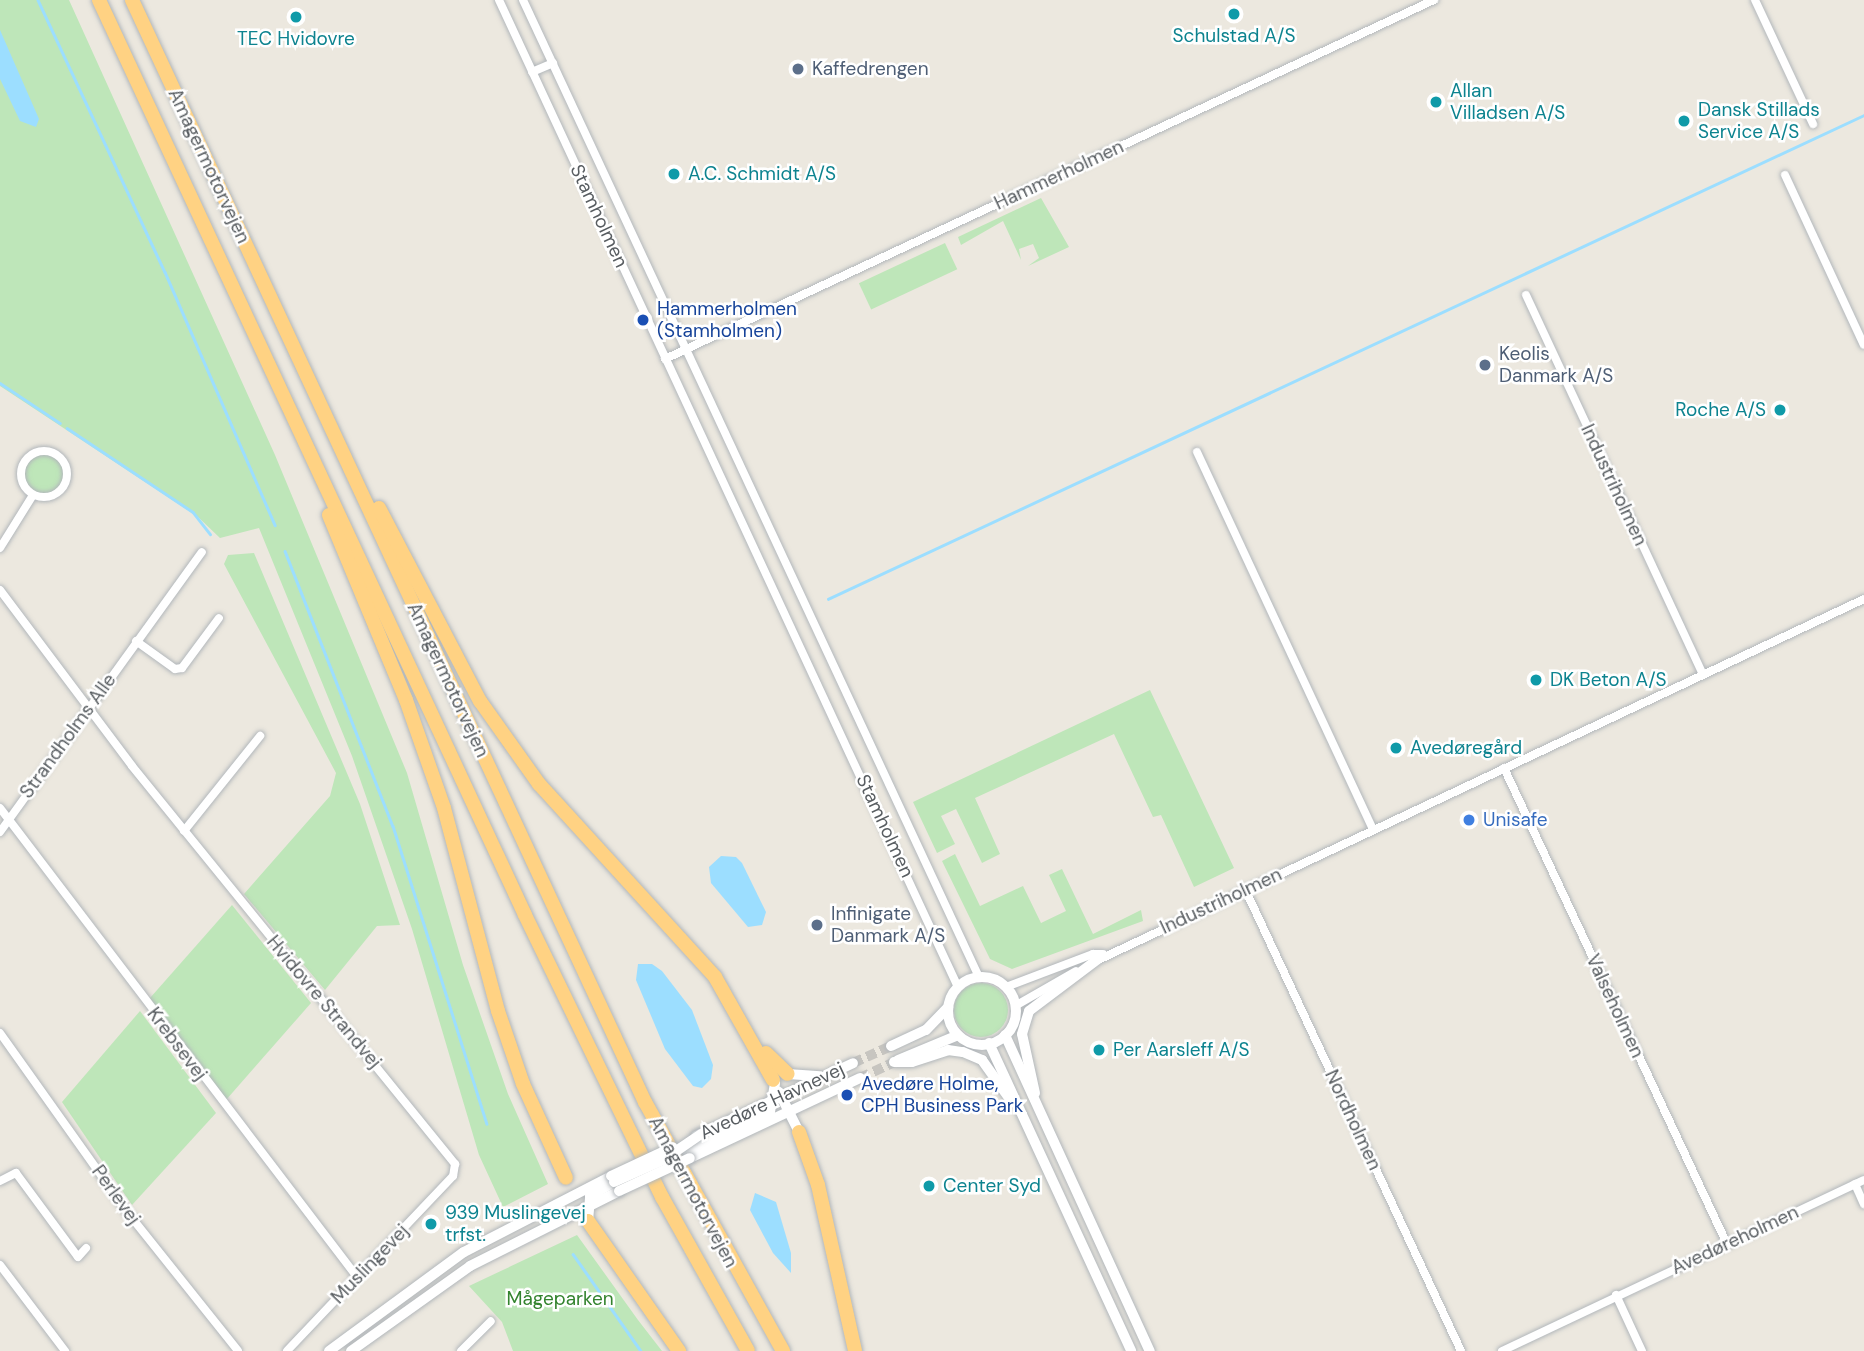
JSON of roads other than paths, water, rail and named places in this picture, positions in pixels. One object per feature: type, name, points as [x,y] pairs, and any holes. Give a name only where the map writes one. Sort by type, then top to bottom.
[{"type":"highway","name":"Amagermotorvejen","points":[[99,0],[280,383],[537,940],[668,1208],[748,1351]]},
{"type":"highway","name":"Amagermotorvejen","points":[[132,0],[645,1102],[783,1351]]},
{"type":"highway","points":[[304,368],[480,701],[539,784],[664,917],[715,978],[747,1026],[788,1074]]},
{"type":"highway","points":[[280,383],[406,700],[444,808],[498,1011],[523,1084],[566,1178]]},
{"type":"highway","points":[[747,1026],[774,1081]]},
{"type":"highway","points":[[799,1132],[818,1185],[855,1351]]},
{"type":"highway","points":[[585,1212],[679,1351]]},
{"type":"street","name":"Stamholmen","points":[[499,0],[958,987]]},
{"type":"street","name":"Stamholmen","points":[[523,0],[827,659],[979,977]]},
{"type":"street","name":"Hammerholmen","points":[[684,351],[1434,0]]},
{"type":"street","points":[[1755,0],[1813,124]]},
{"type":"street","points":[[532,72],[553,63]]},
{"type":"street","points":[[1785,175],[1864,345]]},
{"type":"street","name":"Industriholmen","points":[[1525,295],[1703,674]]},
{"type":"street","points":[[665,359],[684,351]]},
{"type":"street","points":[[39,451],[54,453],[65,463],[65,485],[55,495],[33,495],[23,485],[22,464],[39,451]]},
{"type":"street","points":[[1197,452],[1373,829]]},
{"type":"street","points":[[0,548],[33,495]]},
{"type":"street","name":"Strandholms Alle","points":[[0,832],[202,552]]},
{"type":"street","name":"Hvidovre Strandvej","points":[[0,590],[184,831],[455,1164],[453,1176]]},
{"type":"street","name":"Industriholmen","points":[[1015,1006],[1102,957],[1864,599]]},
{"type":"street","points":[[136,641],[175,669],[182,668],[219,618]]},
{"type":"street","points":[[810,667],[827,659]]},
{"type":"street","points":[[184,831],[260,736]]},
{"type":"street","name":"Valseholmen","points":[[1504,768],[1727,1244]]},
{"type":"street","name":"Krebsevej","points":[[0,808],[357,1277]]},
{"type":"street","name":"Nordholmen","points":[[1245,889],[1461,1351]]},
{"type":"street","name":"Industriholmen","points":[[1006,987],[1093,954],[1102,957]]},
{"type":"street","points":[[1037,1107],[1022,1034],[1029,1011],[1102,957]]},
{"type":"street","points":[[891,1046],[926,1030],[948,1007],[958,987],[979,977],[1006,987],[1015,1006],[1014,1019],[1004,1035],[989,1044],[969,1042],[958,1035],[948,1007]]},
{"type":"street","name":"Perlevej","points":[[0,1033],[128,1213],[238,1351]]},
{"type":"street","points":[[958,1035],[894,1062],[912,1062],[948,1050],[982,1060],[1018,1113]]},
{"type":"street","points":[[1004,1035],[1150,1351]]},
{"type":"street","points":[[989,1044],[1018,1113],[1130,1351]]},
{"type":"street","name":"Avedøre Havnevej","points":[[329,1351],[464,1252],[573,1194],[680,1163],[705,1142],[778,1098],[853,1063]]},
{"type":"street","points":[[788,1074],[828,1075]]},
{"type":"street","name":"Avedøre Havnevej","points":[[351,1351],[470,1266],[585,1212],[615,1183],[705,1142],[789,1111],[860,1078]]},
{"type":"street","points":[[774,1081],[778,1098],[789,1111],[799,1132]]},
{"type":"street","points":[[0,1181],[16,1173],[78,1258],[86,1248]]},
{"type":"street","name":"Muslingevej","points":[[287,1351],[453,1176]]},
{"type":"street","points":[[566,1178],[585,1212]]},
{"type":"street","name":"Avedøreholmen","points":[[1502,1351],[1864,1180]]},
{"type":"street","points":[[1855,1184],[1864,1204]]},
{"type":"street","points":[[0,1265],[65,1351]]},
{"type":"street","points":[[1616,1295],[1642,1351]]},
{"type":"street","points":[[461,1351],[491,1321]]},
{"type":"water","points":[[0,30],[39,119],[36,127],[20,121],[0,79]]},
{"type":"water","points":[[721,856],[736,857],[742,863],[766,912],[762,925],[748,927],[711,883],[709,867]]},
{"type":"water","points":[[638,964],[652,964],[662,971],[692,1010],[713,1065],[711,1079],[702,1088],[693,1086],[665,1049],[636,980]]},
{"type":"water","points":[[755,1193],[776,1202],[791,1253],[791,1273],[773,1253],[750,1210]]},
{"type":"waterway","points":[[38,0],[165,272],[275,525]]},
{"type":"waterway","points":[[828,599],[1864,115]]},
{"type":"waterway","points":[[0,383],[60,423]]},
{"type":"waterway","points":[[67,428],[193,512],[210,534]]},
{"type":"waterway","points":[[285,551],[393,826],[487,1124]]},
{"type":"waterway","points":[[573,1254],[641,1351]]},
{"type":"tunnel","points":[[853,1063],[891,1046]]},
{"type":"tunnel","points":[[860,1078],[894,1062]]},
{"type":"place","name":"Schulstad A/S","points":[[1234,14]]},
{"type":"place","name":"TEC Hvidovre","points":[[296,17]]},
{"type":"place","name":"Kaffedrengen","points":[[798,69]]},
{"type":"place","name":"Allan Villadsen A/S","points":[[1436,102]]},
{"type":"place","name":"Dansk Stillads Service A/S","points":[[1684,121]]},
{"type":"place","name":"A.C. Schmidt A/S","points":[[674,174]]},
{"type":"place","name":"Hammerholmen (Stamholmen)","points":[[643,320]]},
{"type":"place","name":"Keolis Danmark A/S","points":[[1485,365]]},
{"type":"place","name":"Roche A/S","points":[[1780,410]]},
{"type":"place","name":"DK Beton A/S","points":[[1536,680]]},
{"type":"place","name":"Avedøregård","points":[[1396,748]]},
{"type":"place","name":"Unisafe","points":[[1469,820]]},
{"type":"place","name":"Infinigate Danmark A/S","points":[[817,925]]},
{"type":"place","name":"Per Aarsleff A/S","points":[[1099,1050]]},
{"type":"place","name":"Avedøre Holme, CPH Business Park","points":[[847,1095]]},
{"type":"place","name":"Center Syd","points":[[929,1186]]},
{"type":"place","name":"939 Muslingevej trfst.","points":[[431,1224]]},
{"type":"park label","name":"Mågeparken","points":[[560,1299]]}]
